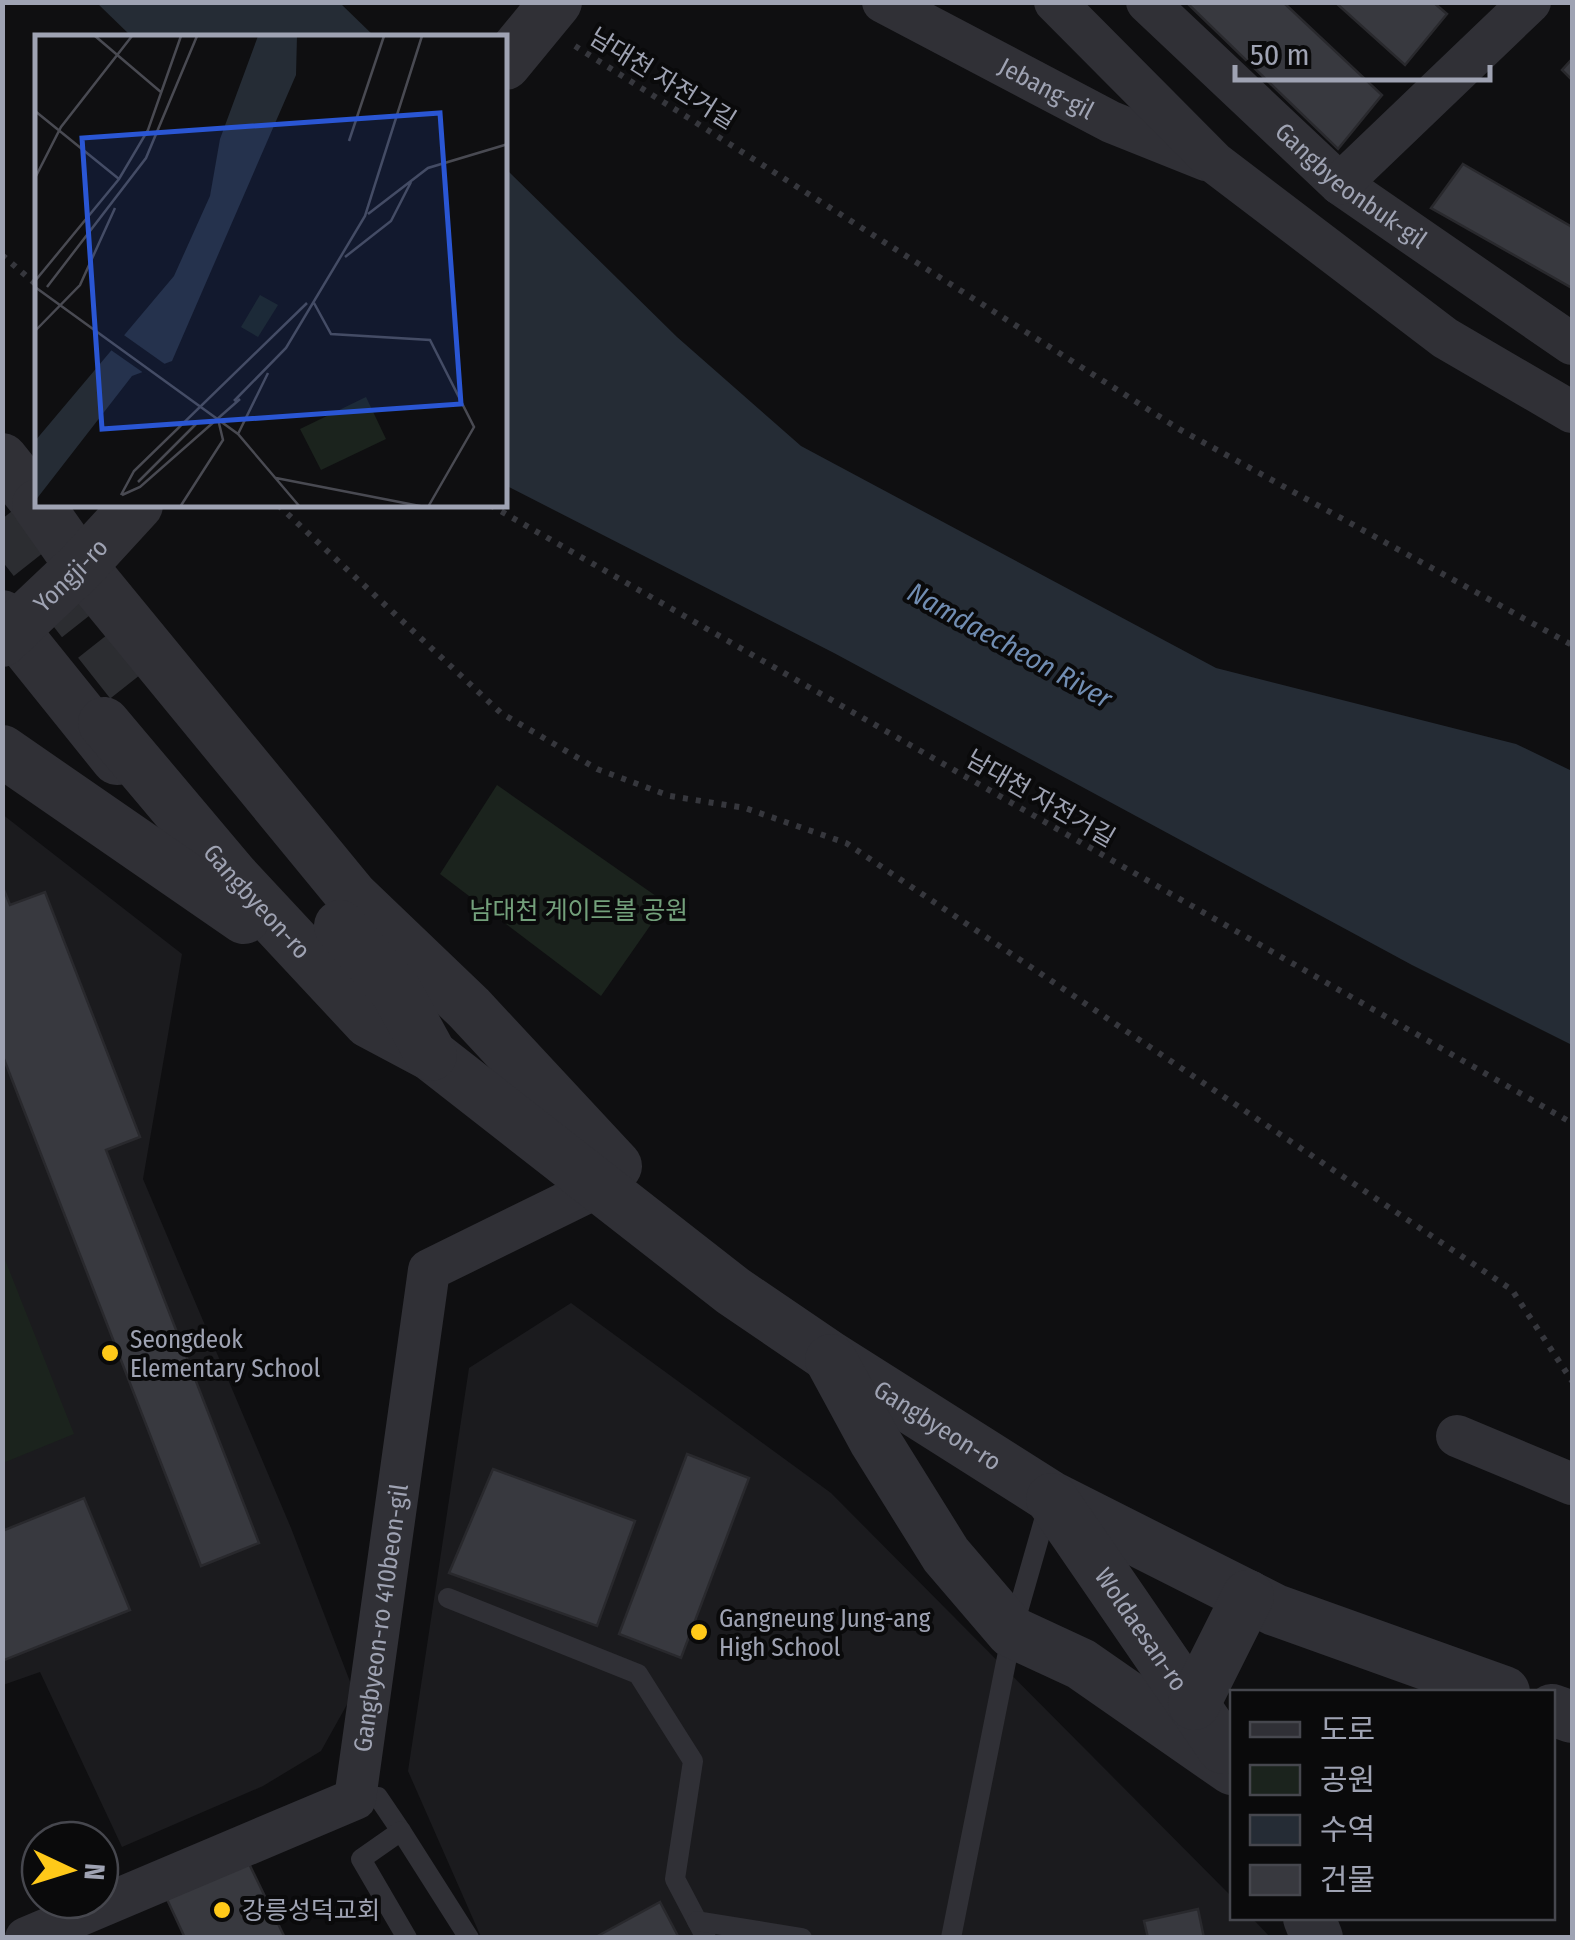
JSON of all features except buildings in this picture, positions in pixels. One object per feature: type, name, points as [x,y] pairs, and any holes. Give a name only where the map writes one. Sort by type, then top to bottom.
[{"type":"street","name":"Jebang-gil","points":[[883,2],[1111,122],[1215,163]]},
{"type":"street","points":[[1055,2],[1215,163],[1445,338],[1572,412]]},
{"type":"street","name":"Gangbyeonbuk-gil","points":[[1148,2],[1340,184],[1572,344]]},
{"type":"street","points":[[1340,184],[1530,2]]},
{"type":"street","points":[[508,62],[564,23]]},
{"type":"street","points":[[2,459],[35,500]]},
{"type":"street","points":[[41,508],[81,566],[352,896],[468,1008],[733,1292]]},
{"type":"street","name":"Yongji-ro","points":[[5,630],[81,566],[130,513]]},
{"type":"street","points":[[5,630],[246,918],[403,1072],[531,1173],[600,1186]]},
{"type":"street","name":"Gangbyeon-ro","points":[[122,708],[233,876],[369,1022],[431,1055],[733,1292],[1050,1496],[1275,1610],[1498,1690]]},
{"type":"street","points":[[2,751],[246,918]]},
{"type":"street","name":"Gangbyeon-ro 410beon-gil","points":[[355,1799],[429,1270],[600,1186]]},
{"type":"street","points":[[830,1357],[875,1441],[946,1554],[1012,1632],[1082,1664],[1230,1764]]},
{"type":"street","points":[[1457,1436],[1572,1484]]},
{"type":"street","name":"Woldaesan-ro","points":[[1050,1496],[1230,1762]]},
{"type":"street","points":[[1194,1704],[1248,1596]]},
{"type":"street","points":[[26,1938],[355,1799]]},
{"type":"lane","points":[[951,1938],[1012,1632],[1050,1496]]},
{"type":"lane","points":[[448,1598],[638,1674],[693,1761],[675,1879],[702,1929],[802,1938]]},
{"type":"lane","points":[[355,1799],[378,1797],[469,1938]]},
{"type":"lane","points":[[401,1831],[362,1859],[408,1938]]},
{"type":"path","name":"남대천 자전거길","points":[[564,23],[1178,429],[1572,645]]},
{"type":"path","points":[[2,254],[35,283]]},
{"type":"path","points":[[281,508],[500,712],[597,769],[670,796],[745,808],[846,844],[1512,1290],[1572,1382]]},
{"type":"path","name":"남대천 자전거길","points":[[495,508],[1572,1123]]},
{"type":"shaded area","name":"Seongdeok Elementary School","points":[[2,814],[182,954],[143,1179],[291,1528],[354,1692],[321,1751],[263,1786],[122,1847],[120,1820],[109,1820],[40,1672],[3,1685]]},
{"type":"shaded area","name":"Gangneung Jung-ang High School","points":[[571,1303],[831,1493],[1230,1895],[1230,1920],[1254,1920],[1270,1937],[481,1937],[408,1771],[469,1368]]},
{"type":"green space","name":"남대천 게이트볼 공원","points":[[497,785],[666,903],[601,996],[440,874]]},
{"type":"green space","points":[[2,1252],[74,1434],[3,1463],[2,1463]]},
{"type":"water","points":[[97,3],[340,3],[373,35],[130,35]]},
{"type":"water","name":"Namdaecheon River","points":[[508,171],[677,337],[801,446],[1216,668],[1516,744],[1572,771],[1572,1045],[1412,965],[834,653],[508,487]]},
{"type":"tunnel","points":[[2,519],[139,693]]},
{"type":"place","name":"Seongdeok Elementary School","points":[[110,1353]]},
{"type":"place","name":"Gangneung Jung-ang High School","points":[[699,1632]]},
{"type":"place","name":"강릉성덕교회","points":[[222,1910]]}]
